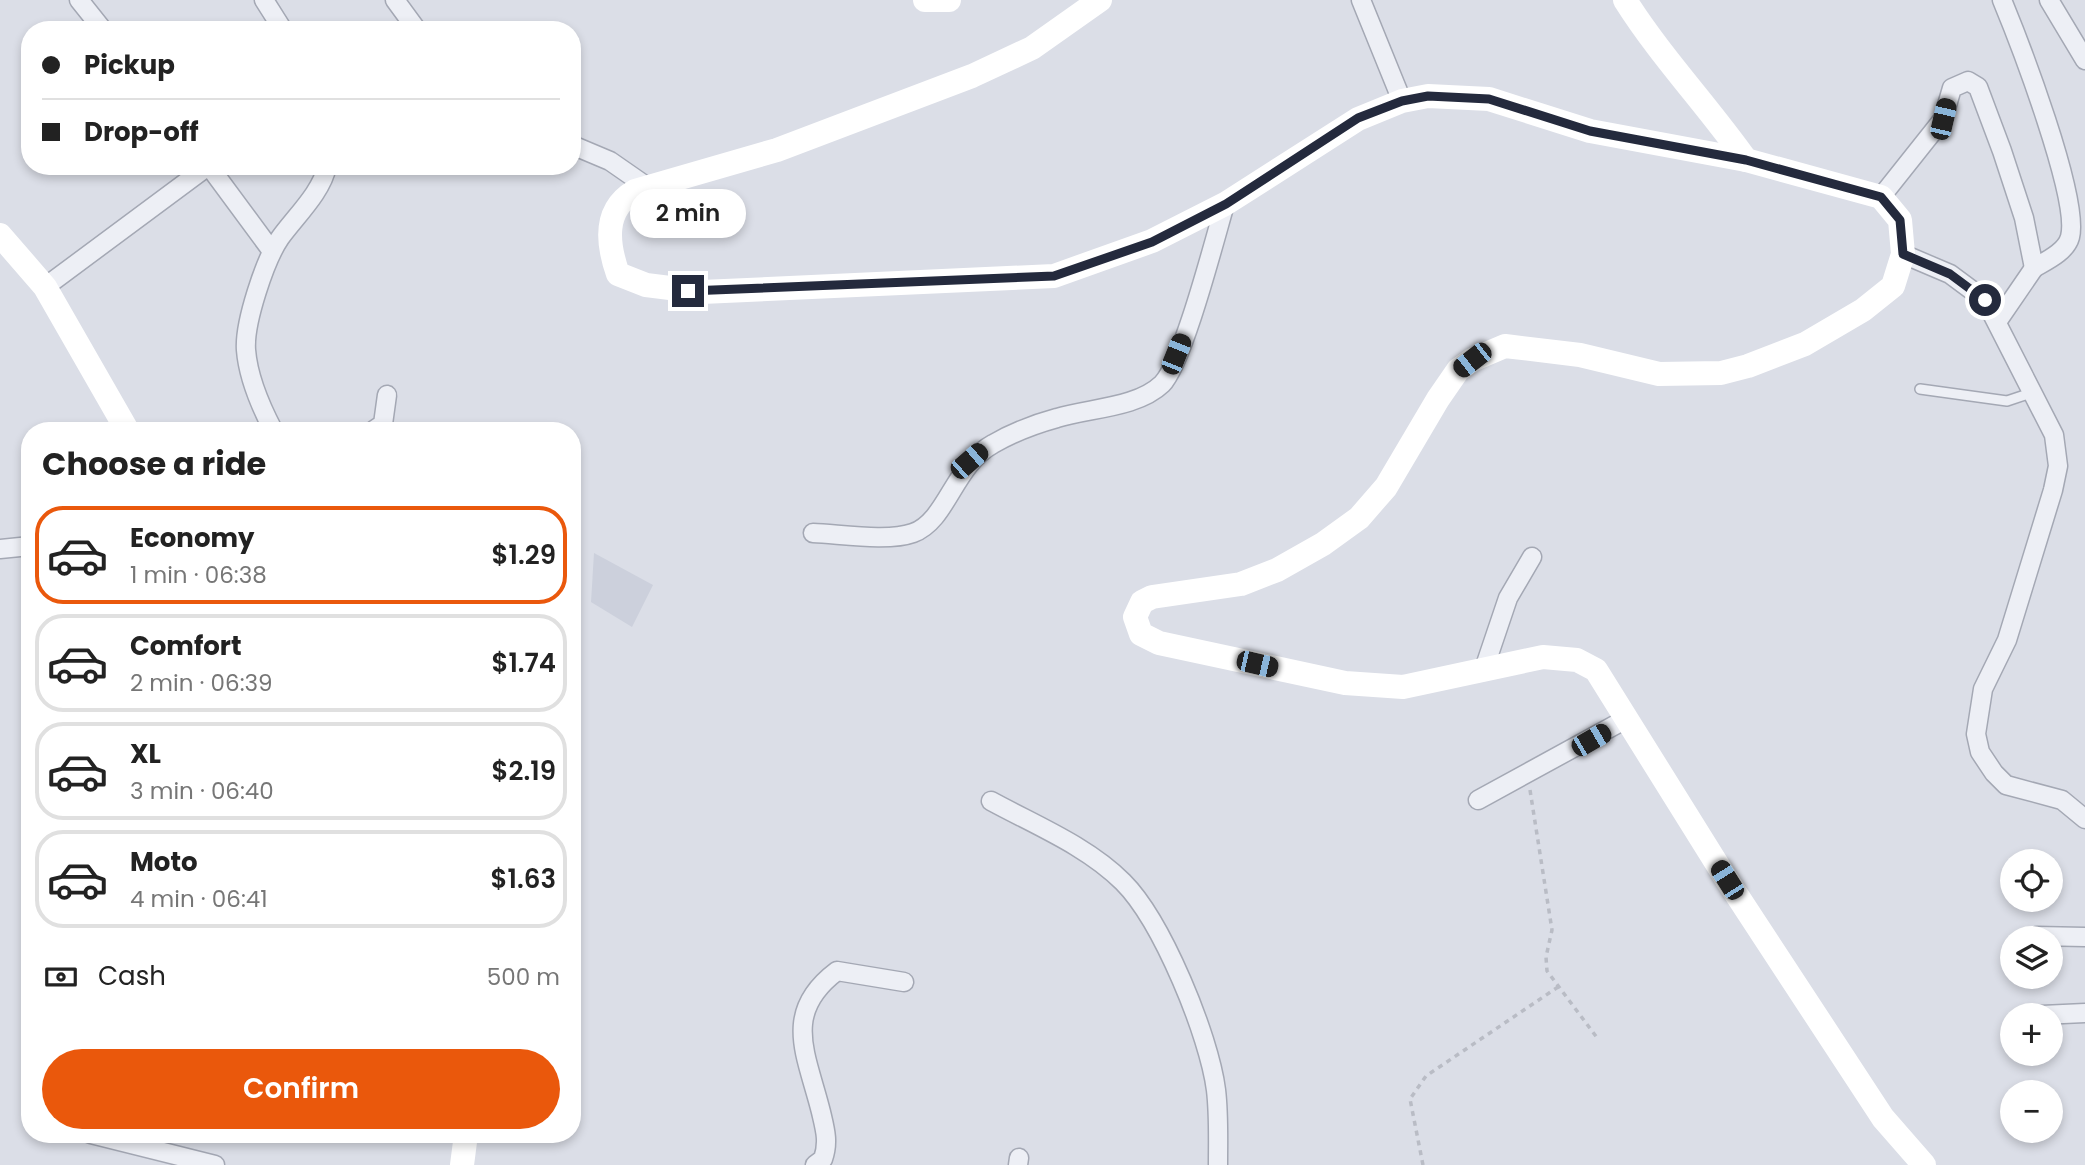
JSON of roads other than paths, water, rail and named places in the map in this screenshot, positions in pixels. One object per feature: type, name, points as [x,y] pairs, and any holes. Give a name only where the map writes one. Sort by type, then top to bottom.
[{"type":"street","points":[[79,0],[96,21]]},
{"type":"street","points":[[264,0],[277,21]]},
{"type":"street","points":[[395,0],[410,21]]},
{"type":"street","points":[[925,0],[949,0]]},
{"type":"street","points":[[1100,0],[1032,48],[972,76],[777,150],[646,186],[621,199],[614,210],[610,250],[618,274],[646,285],[702,292],[1054,276],[1152,242],[1226,204],[1358,118],[1402,101],[1428,96],[1489,99],[1590,131],[1746,160],[1881,197],[1900,220],[1903,254],[1893,286],[1863,310],[1805,344],[1721,373],[1659,374],[1580,355],[1505,346],[1488,352],[1458,370],[1386,487],[1359,518],[1323,544],[1277,570],[1241,584],[1152,597],[1142,602],[1135,617],[1141,634],[1159,643],[1345,683],[1403,687],[1543,657],[1577,660],[1596,670],[1727,880],[1883,1118],[1924,1165]]},
{"type":"street","points":[[1361,0],[1402,101]]},
{"type":"street","points":[[1625,0],[1674,69],[1746,160]]},
{"type":"street","points":[[1997,322],[2034,268],[2060,251],[2069,240],[2071,225],[2056,156],[2026,59],[2002,0]]},
{"type":"street","points":[[2049,0],[2085,60]]},
{"type":"street","points":[[1881,197],[1943,119],[1952,88],[1968,81],[1978,87],[2002,151],[2024,218],[2034,268]]},
{"type":"street","points":[[581,149],[610,161],[646,186]]},
{"type":"street","points":[[45,287],[197,175]]},
{"type":"street","points":[[216,175],[271,250]]},
{"type":"street","points":[[269,422],[263,411],[246,349],[251,316],[271,250],[316,189],[323,175]]},
{"type":"street","points":[[813,533],[912,534],[934,519],[969,461],[994,442],[1056,418],[1125,401],[1164,382],[1182,338],[1226,204]]},
{"type":"street","points":[[0,235],[45,287],[122,422]]},
{"type":"street","points":[[1903,254],[1950,274],[1985,300],[2054,435],[2058,466],[2019,605],[2007,640],[1983,689],[1976,734],[1980,752],[2006,785],[2062,800],[2085,818]]},
{"type":"street","points":[[383,422],[387,395]]},
{"type":"street","points":[[0,549],[21,547]]},
{"type":"street","points":[[1484,669],[1508,598],[1532,557]]},
{"type":"street","points":[[1478,800],[1626,719]]},
{"type":"street","points":[[991,801],[1090,856],[1122,881],[1143,906],[1168,949],[1207,1053],[1218,1114],[1218,1165]]},
{"type":"street","points":[[2063,937],[2085,937]]},
{"type":"street","points":[[815,1165],[823,1159],[827,1135],[802,1034],[803,1014],[808,998],[837,971],[904,982]]},
{"type":"street","points":[[2063,1014],[2085,1013]]},
{"type":"street","points":[[127,1143],[215,1165]]},
{"type":"street","points":[[462,1165],[465,1143]]},
{"type":"lane","points":[[1920,389],[2007,401],[2034,392]]}]
